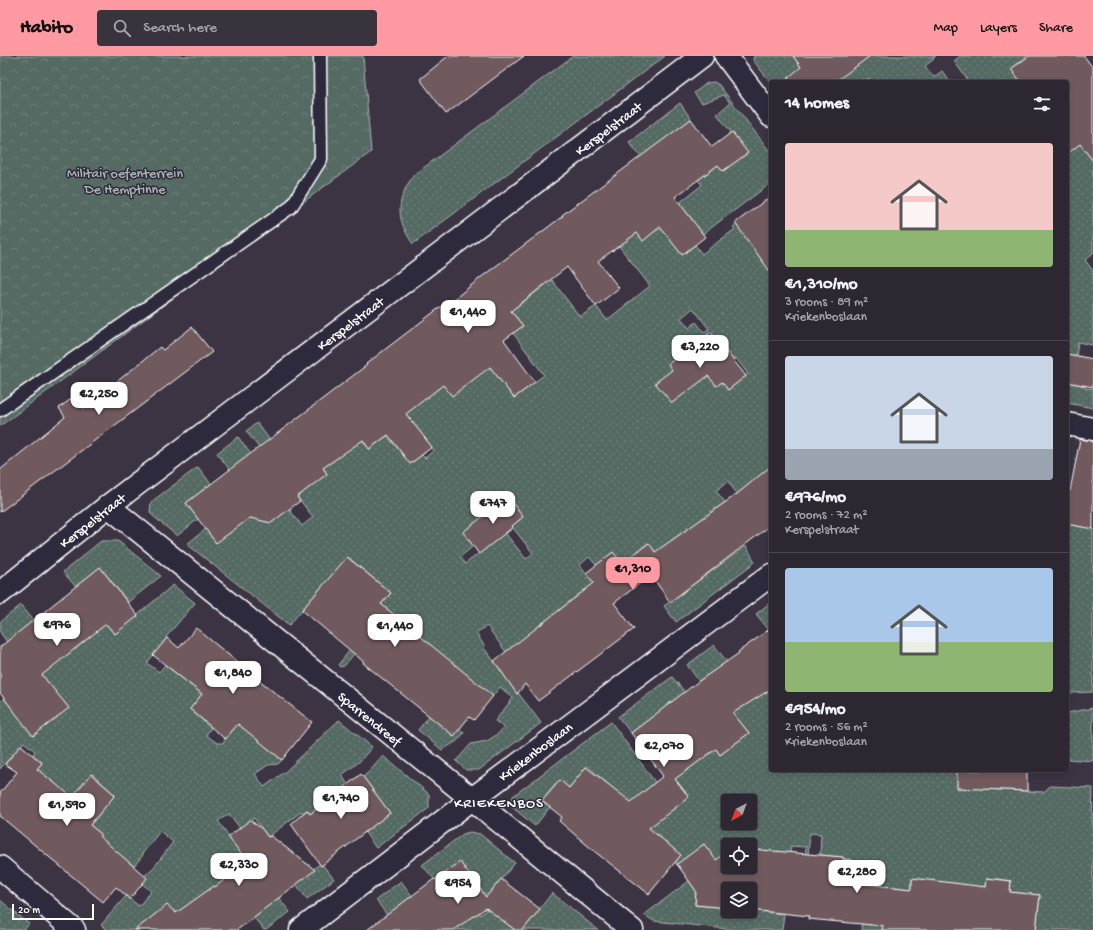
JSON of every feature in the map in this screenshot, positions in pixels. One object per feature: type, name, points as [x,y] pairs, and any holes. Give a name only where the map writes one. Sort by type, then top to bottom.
[{"type":"street","name":"Kerspelstraat","points":[[0,593],[108,506],[702,56]]},
{"type":"street","points":[[726,56],[769,113]]},
{"type":"street","points":[[1069,424],[1093,429]]},
{"type":"street","name":"Sparrendreef","points":[[108,506],[632,930]]},
{"type":"street","name":"Kriekenboslaan","points":[[301,930],[472,799],[769,576]]},
{"type":"street","points":[[0,867],[74,930]]},
{"type":"lane","points":[[0,410],[291,207],[321,159],[320,56]]},
{"type":"green space","name":"Militair oefenterrein De Hemptinne","points":[[0,56],[363,56],[371,152],[0,426]]},
{"type":"green space","points":[[573,56],[665,56],[413,244],[403,226],[400,209],[404,192],[414,175]]},
{"type":"green space","points":[[754,56],[793,56],[810,80],[769,80],[753,60]]},
{"type":"green space","points":[[870,56],[936,56],[925,66],[934,77],[942,71],[949,80],[870,80],[868,78],[866,80],[824,80]]},
{"type":"green space","points":[[960,56],[1027,56],[1011,69],[1019,80],[966,80],[967,79],[954,61]]},
{"type":"green space","points":[[714,82],[719,85],[769,150],[769,184],[692,242],[693,220],[679,203],[702,185],[698,180],[718,165],[723,171],[747,153],[717,114],[730,103],[724,95],[702,103],[694,93],[707,83]]},
{"type":"green space","points":[[680,103],[691,119],[641,157],[629,142]]},
{"type":"green space","points":[[1080,144],[1093,161],[1093,253],[1085,260],[1093,271],[1093,339],[1092,345],[1078,342],[1076,356],[1069,354],[1069,151]]},
{"type":"green space","points":[[627,219],[643,240],[657,230],[662,229],[682,255],[695,245],[702,254],[735,229],[733,227],[740,222],[759,248],[755,251],[764,263],[769,261],[769,470],[737,494],[728,481],[716,491],[725,502],[702,519],[693,530],[690,527],[656,554],[648,543],[622,563],[596,565],[589,557],[580,565],[603,595],[594,601],[585,590],[559,610],[560,612],[506,652],[487,626],[476,633],[485,647],[484,648],[541,723],[479,770],[466,770],[456,761],[471,744],[487,741],[498,734],[504,727],[495,721],[513,698],[500,687],[485,705],[368,637],[344,666],[340,667],[338,665],[366,630],[375,612],[391,593],[348,557],[289,625],[187,544],[206,529],[235,517],[289,509],[302,526],[313,517],[246,431],[257,423],[307,489],[327,474],[323,468],[331,462],[330,461],[361,438],[370,449],[387,436],[410,463],[422,455],[425,458],[434,450],[406,414],[415,388],[490,367],[514,398],[544,375],[513,333],[523,326],[511,311],[552,280],[580,317],[596,306],[607,320],[650,286],[619,246]],"holes":[[[693,308],[709,329],[704,332],[696,322],[689,328],[681,318]],[[736,358],[748,374],[728,390],[722,382],[716,386],[712,380],[716,374]],[[508,497],[523,517],[517,522],[502,502]],[[513,528],[533,553],[526,559],[506,534]],[[477,543],[483,550],[465,564],[460,557]]]},
{"type":"green space","points":[[1069,382],[1093,389],[1093,408],[1069,403]]},
{"type":"green space","points":[[238,437],[253,457],[230,470],[217,453]]},
{"type":"green space","points":[[198,467],[211,484],[186,503],[198,519],[177,536],[152,515],[150,512],[151,502]]},
{"type":"green space","points":[[1069,524],[1093,529],[1093,692],[1069,693]]},
{"type":"green space","points":[[101,541],[118,541],[161,576],[128,602],[100,567],[76,587],[63,572]]},
{"type":"green space","points":[[746,546],[755,562],[676,622],[664,606]]},
{"type":"green space","points":[[173,585],[195,603],[166,637],[167,638],[147,663],[159,672],[165,665],[202,694],[190,709],[211,728],[206,735],[217,743],[223,743],[238,723],[282,760],[278,764],[268,765],[255,774],[264,787],[286,771],[339,720],[372,747],[359,762],[342,775],[349,787],[326,803],[325,802],[310,814],[307,810],[303,813],[302,811],[268,837],[254,818],[240,828],[229,814],[218,821],[248,862],[195,904],[141,930],[107,930],[101,925],[126,896],[139,906],[151,891],[139,881],[155,866],[173,842],[160,831],[134,866],[97,838],[101,834],[90,825],[115,795],[92,774],[71,798],[37,769],[42,762],[33,755],[35,751],[24,742],[0,769],[0,701],[41,674],[70,644],[75,650],[105,623],[115,634]]},
{"type":"green space","points":[[769,604],[769,630],[756,614]]},
{"type":"green space","points":[[21,605],[34,621],[7,642],[0,632],[0,622]]},
{"type":"green space","points":[[714,645],[727,662],[699,681],[687,665]]},
{"type":"green space","points":[[672,677],[685,692],[631,733],[618,717]]},
{"type":"green space","points":[[769,688],[769,772],[982,772],[982,789],[1044,792],[1050,786],[1093,788],[1093,930],[1036,930],[1040,895],[1010,892],[1011,881],[987,878],[985,895],[912,879],[912,889],[886,886],[882,930],[861,930],[867,864],[852,863],[852,860],[843,859],[843,857],[820,855],[821,834],[810,833],[808,855],[805,855],[806,847],[791,846],[790,853],[757,850],[757,838],[721,838],[721,856],[716,860],[703,844],[700,853],[680,868],[675,863],[679,857],[602,796],[609,785],[587,766],[569,788],[559,780],[542,801],[550,807],[535,826],[512,807],[513,796],[611,722],[660,789],[688,797],[669,771],[704,752],[707,756],[716,749],[720,755],[749,733],[733,713]]},
{"type":"green space","points":[[1093,708],[1093,761],[1069,759],[1069,713]]},
{"type":"green space","points":[[430,715],[453,736],[459,729],[464,733],[457,741],[442,750],[418,730]]},
{"type":"green space","points":[[383,756],[429,794],[429,808],[376,848],[364,831],[390,813],[363,777]]},
{"type":"green space","points":[[470,832],[480,834],[515,863],[486,897],[460,862],[435,880],[422,865],[463,834]]},
{"type":"green space","points":[[321,863],[334,879],[307,899],[296,884]]},
{"type":"green space","points":[[401,881],[412,896],[387,915],[376,900]]},
{"type":"green space","points":[[689,881],[696,891],[695,905],[721,907],[721,918],[757,918],[757,911],[784,914],[782,930],[737,930],[654,921],[644,915]]},
{"type":"green space","points":[[552,893],[598,930],[523,930]]},
{"type":"green space","points":[[279,898],[290,912],[264,930],[252,915]]},
{"type":"green space","points":[[0,900],[29,924],[24,930],[0,930]]},
{"type":"green space","points":[[490,907],[494,914],[515,930],[453,930],[475,909],[480,915]]},
{"type":"building","points":[[448,56],[524,56],[446,114],[420,79]]},
{"type":"building","points":[[793,56],[870,56],[838,80],[785,80],[801,67]]},
{"type":"building","points":[[1029,56],[1084,56],[1093,68],[1093,161],[1080,144],[1069,152],[1069,80],[1019,80],[1011,69]]},
{"type":"building","points":[[691,119],[712,147],[732,132],[748,153],[723,171],[718,165],[675,197],[705,237],[682,255],[660,227],[643,241],[637,233],[598,261],[619,288],[596,306],[567,267],[511,311],[523,326],[504,340],[535,382],[514,398],[490,367],[452,396],[443,385],[406,414],[432,447],[410,464],[388,435],[369,449],[363,440],[323,468],[327,474],[297,497],[300,501],[271,523],[250,518],[216,543],[186,503],[447,302],[448,304],[563,216],[562,215]]},
{"type":"building","points":[[769,198],[769,270],[735,223]]},
{"type":"building","points":[[192,327],[212,352],[0,512],[0,470],[65,417],[59,408],[75,396],[84,408],[160,347],[163,350]]},
{"type":"building","points":[[711,332],[746,376],[728,390],[722,382],[717,386],[708,376],[672,403],[655,383],[672,370],[668,364]]},
{"type":"building","points":[[1069,354],[1093,359],[1093,387],[1069,382]]},
{"type":"building","points":[[1080,439],[1093,441],[1093,529],[1069,524],[1070,491]]},
{"type":"building","points":[[769,468],[769,527],[670,602],[651,575],[614,603],[634,629],[538,701],[525,684],[517,694],[494,661],[594,583],[586,573],[613,552],[622,563],[649,543],[655,552],[737,494]]},
{"type":"building","points":[[508,497],[523,517],[512,526],[513,527],[479,554],[463,532]]},
{"type":"building","points":[[347,557],[391,593],[381,604],[493,696],[474,720],[469,717],[454,736],[363,663],[364,662],[302,610]]},
{"type":"building","points":[[100,567],[138,616],[115,634],[106,624],[42,675],[69,708],[33,736],[0,693],[0,647]]},
{"type":"building","points":[[196,628],[312,722],[282,760],[238,724],[225,739],[190,709],[202,694],[153,655],[167,638],[179,648]]},
{"type":"building","points":[[769,629],[769,690],[733,713],[749,733],[720,755],[716,749],[675,779],[689,797],[649,828],[681,855],[649,894],[594,851],[559,821],[562,817],[542,801],[560,780],[569,788],[586,767],[631,802],[663,776],[631,733],[699,681],[739,653],[738,652]]},
{"type":"building","points":[[21,745],[42,763],[37,769],[72,797],[91,774],[115,795],[90,825],[101,834],[99,836],[147,878],[130,899],[116,887],[103,902],[0,816],[0,793],[17,772],[5,764]]},
{"type":"building","points":[[957,772],[1027,772],[1027,791],[957,788]]},
{"type":"building","points":[[361,774],[390,813],[321,866],[291,824],[307,810],[310,814]]},
{"type":"building","points":[[250,820],[262,829],[268,837],[271,836],[315,870],[237,930],[135,930],[167,905],[176,913],[214,886],[215,887],[248,862],[228,837]]},
{"type":"building","points":[[704,844],[716,860],[721,856],[721,874],[757,874],[757,850],[843,857],[843,859],[852,860],[852,863],[867,864],[865,884],[912,889],[912,878],[986,887],[987,878],[1011,881],[1010,892],[1040,895],[1036,930],[882,930],[883,926],[808,919],[809,916],[757,911],[757,882],[721,882],[721,907],[695,905],[696,891],[677,864]]},
{"type":"building","points":[[460,862],[486,897],[501,879],[540,909],[523,930],[515,930],[486,908],[453,930],[367,930],[434,879],[435,880]]},
{"type":"district","name":"KRIEKENBOS","points":[[499,802]]}]
